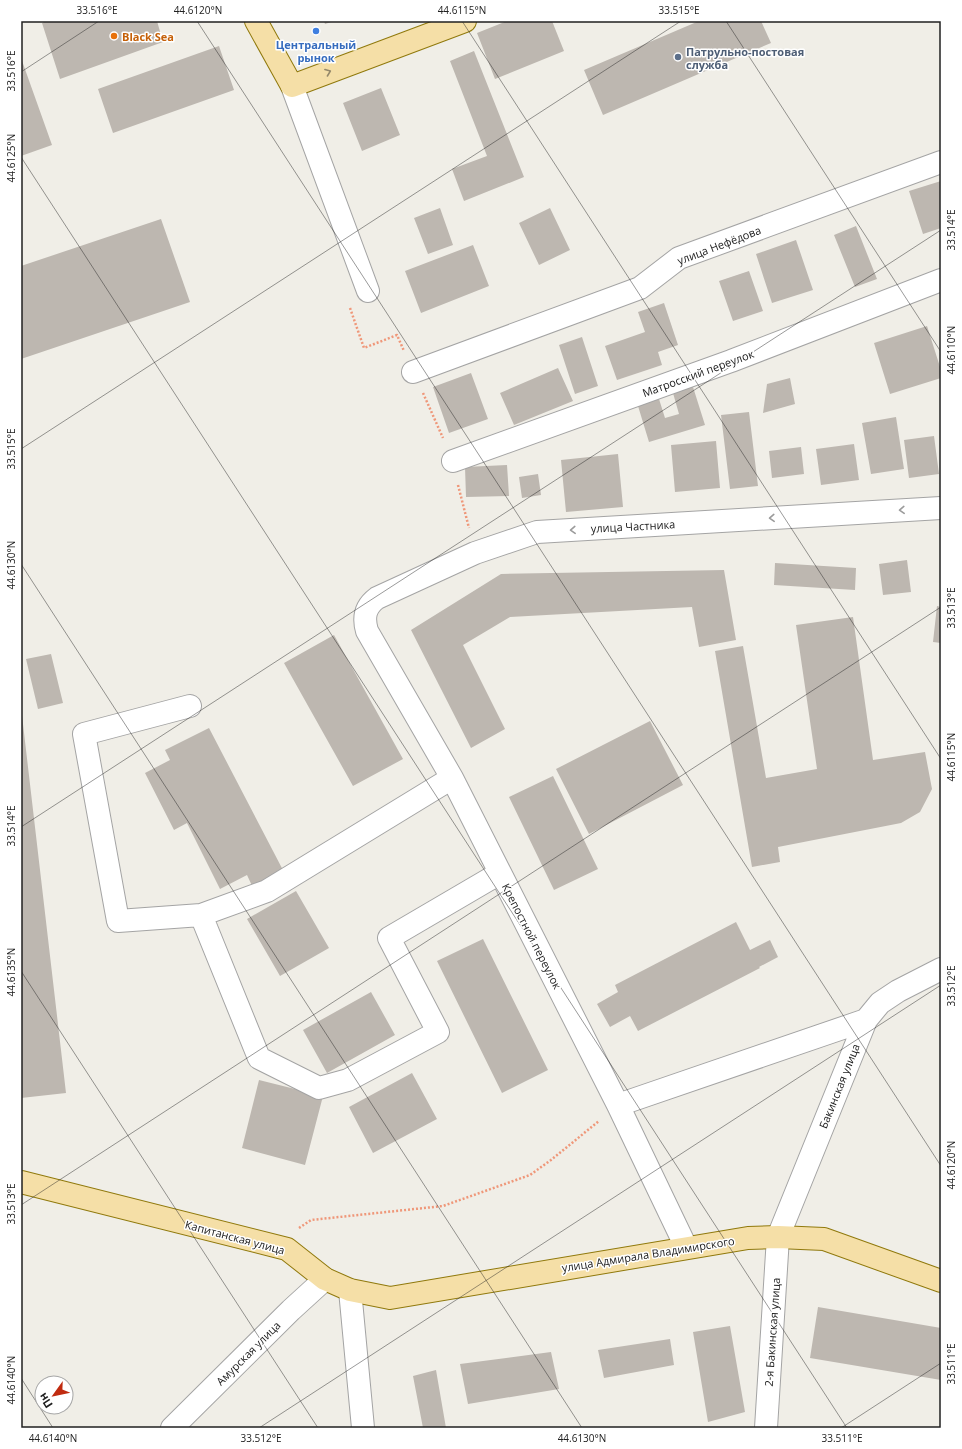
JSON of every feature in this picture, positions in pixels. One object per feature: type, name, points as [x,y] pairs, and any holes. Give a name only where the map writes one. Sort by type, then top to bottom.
[{"type":"main road","points":[[256,21],[292,86],[465,21]]},
{"type":"main road","name":"Капитанская улица","points":[[21,1182],[288,1249],[325,1279],[350,1290]]},
{"type":"main road","name":"улица Адмирала Владимирского","points":[[350,1290],[390,1298],[686,1247],[748,1238],[778,1236],[824,1239],[941,1281]]},
{"type":"street","points":[[292,86],[368,291]]},
{"type":"street","name":"улица Нефёдова","points":[[414,372],[640,288],[679,258],[941,162]]},
{"type":"street","name":"Матросский переулок","points":[[453,461],[731,361],[941,280]]},
{"type":"street","name":"улица Частника","points":[[367,632],[365,616],[367,609],[377,598],[475,553],[537,532],[941,508]]},
{"type":"street","name":"Крепостной переулок","points":[[367,632],[452,778],[618,1105],[686,1247]]},
{"type":"street","points":[[190,706],[84,734],[118,921],[201,915],[267,891],[452,778]]},
{"type":"street","points":[[201,915],[259,1058],[319,1088],[348,1080],[438,1032],[389,938],[500,873]]},
{"type":"street","name":"Бакинская улица","points":[[778,1236],[866,1020],[880,1003],[898,991],[941,969]]},
{"type":"street","points":[[618,1105],[866,1020]]},
{"type":"street","name":"2-я Бакинская улица","points":[[766,1428],[778,1236]]},
{"type":"street","name":"Амурская улица","points":[[172,1428],[291,1310],[325,1279]]},
{"type":"street","points":[[350,1290],[363,1428]]},
{"type":"path","points":[[288,1249],[299,1228],[310,1220],[443,1206],[530,1175],[551,1160],[618,1105]]},
{"type":"building","points":[[46,21],[157,21],[163,42],[60,79],[42,23]]},
{"type":"building","points":[[324,21],[334,21],[325,24]]},
{"type":"building","points":[[507,21],[552,21],[564,51],[495,79],[477,33]]},
{"type":"building","points":[[699,21],[761,21],[771,43],[603,115],[584,70]]},
{"type":"building","points":[[219,46],[234,90],[113,133],[98,89]]},
{"type":"building","points":[[474,51],[524,177],[464,201],[452,169],[487,156],[450,61]]},
{"type":"building","points":[[21,58],[52,145],[21,156]]},
{"type":"building","points":[[381,88],[400,135],[362,151],[343,103]]},
{"type":"building","points":[[941,181],[941,228],[923,234],[909,191]]},
{"type":"building","points":[[440,208],[453,245],[428,254],[414,218]]},
{"type":"building","points":[[550,208],[570,250],[539,265],[519,223]]},
{"type":"building","points":[[161,219],[190,302],[21,359],[21,266]]},
{"type":"building","points":[[856,226],[877,279],[855,287],[834,235]]},
{"type":"building","points":[[796,240],[813,290],[772,303],[756,254]]},
{"type":"building","points":[[473,245],[489,286],[421,313],[405,271]]},
{"type":"building","points":[[749,271],[763,311],[733,321],[719,281]]},
{"type":"building","points":[[664,303],[678,345],[658,352],[662,365],[617,380],[605,346],[645,332],[638,312]]},
{"type":"building","points":[[927,326],[941,370],[941,378],[890,394],[874,343]]},
{"type":"building","points":[[582,337],[598,386],[575,394],[559,345]]},
{"type":"building","points":[[558,368],[573,401],[514,425],[500,393]]},
{"type":"building","points":[[471,373],[488,419],[449,433],[433,387]]},
{"type":"building","points":[[790,378],[795,404],[763,413],[767,384]]},
{"type":"building","points":[[693,387],[705,425],[649,442],[638,406],[659,399],[665,418],[679,414],[673,393]]},
{"type":"building","points":[[749,412],[758,486],[730,489],[721,415]]},
{"type":"building","points":[[896,417],[904,469],[871,474],[862,423]]},
{"type":"building","points":[[934,436],[939,474],[909,478],[904,440]]},
{"type":"building","points":[[716,441],[720,488],[675,492],[671,445]]},
{"type":"building","points":[[854,444],[859,480],[821,485],[816,449]]},
{"type":"building","points":[[801,447],[804,474],[772,478],[769,451]]},
{"type":"building","points":[[618,454],[623,507],[566,512],[561,460]]},
{"type":"building","points":[[507,465],[509,496],[466,497],[465,467]]},
{"type":"building","points":[[538,474],[541,495],[522,498],[519,477]]},
{"type":"building","points":[[907,560],[911,592],[883,595],[879,564]]},
{"type":"building","points":[[775,563],[856,568],[855,590],[774,585]]},
{"type":"building","points":[[724,570],[736,640],[699,647],[692,607],[510,617],[463,645],[505,729],[471,748],[411,630],[501,574]]},
{"type":"building","points":[[937,606],[941,607],[941,643],[933,642]]},
{"type":"building","points":[[853,617],[873,760],[925,752],[932,789],[920,812],[901,823],[778,847],[780,862],[752,867],[715,651],[743,646],[766,778],[817,769],[796,625]]},
{"type":"building","points":[[334,635],[403,759],[353,786],[284,663]]},
{"type":"building","points":[[51,654],[63,703],[38,709],[26,659]]},
{"type":"building","points":[[21,707],[66,1093],[21,1098]]},
{"type":"building","points":[[650,721],[683,785],[589,834],[556,769]]},
{"type":"building","points":[[209,728],[285,874],[254,890],[247,875],[220,889],[187,823],[174,830],[145,773],[170,760],[165,750]]},
{"type":"building","points":[[553,776],[598,869],[554,890],[509,797]]},
{"type":"building","points":[[296,891],[329,948],[280,976],[247,919]]},
{"type":"building","points":[[736,922],[750,950],[770,940],[778,957],[759,967],[760,968],[638,1031],[630,1016],[610,1027],[597,1004],[618,992],[615,985]]},
{"type":"building","points":[[483,939],[548,1070],[502,1093],[437,961]]},
{"type":"building","points":[[371,992],[395,1035],[327,1073],[303,1030]]},
{"type":"building","points":[[412,1073],[437,1119],[373,1153],[349,1107]]},
{"type":"building","points":[[259,1080],[323,1096],[305,1165],[242,1148]]},
{"type":"building","points":[[818,1307],[941,1328],[941,1380],[810,1358]]},
{"type":"building","points":[[730,1326],[745,1412],[708,1422],[693,1332]]},
{"type":"building","points":[[670,1339],[674,1365],[604,1378],[598,1350]]},
{"type":"building","points":[[551,1352],[559,1389],[468,1404],[460,1364]]},
{"type":"building","points":[[436,1370],[446,1428],[423,1428],[413,1376]]},
{"type":"place","name":"Центральный рынок","points":[[316,31]]},
{"type":"place","name":"Black Sea","points":[[114,36]]},
{"type":"place","name":"Патрульно-постовая служба","points":[[678,57]]}]
